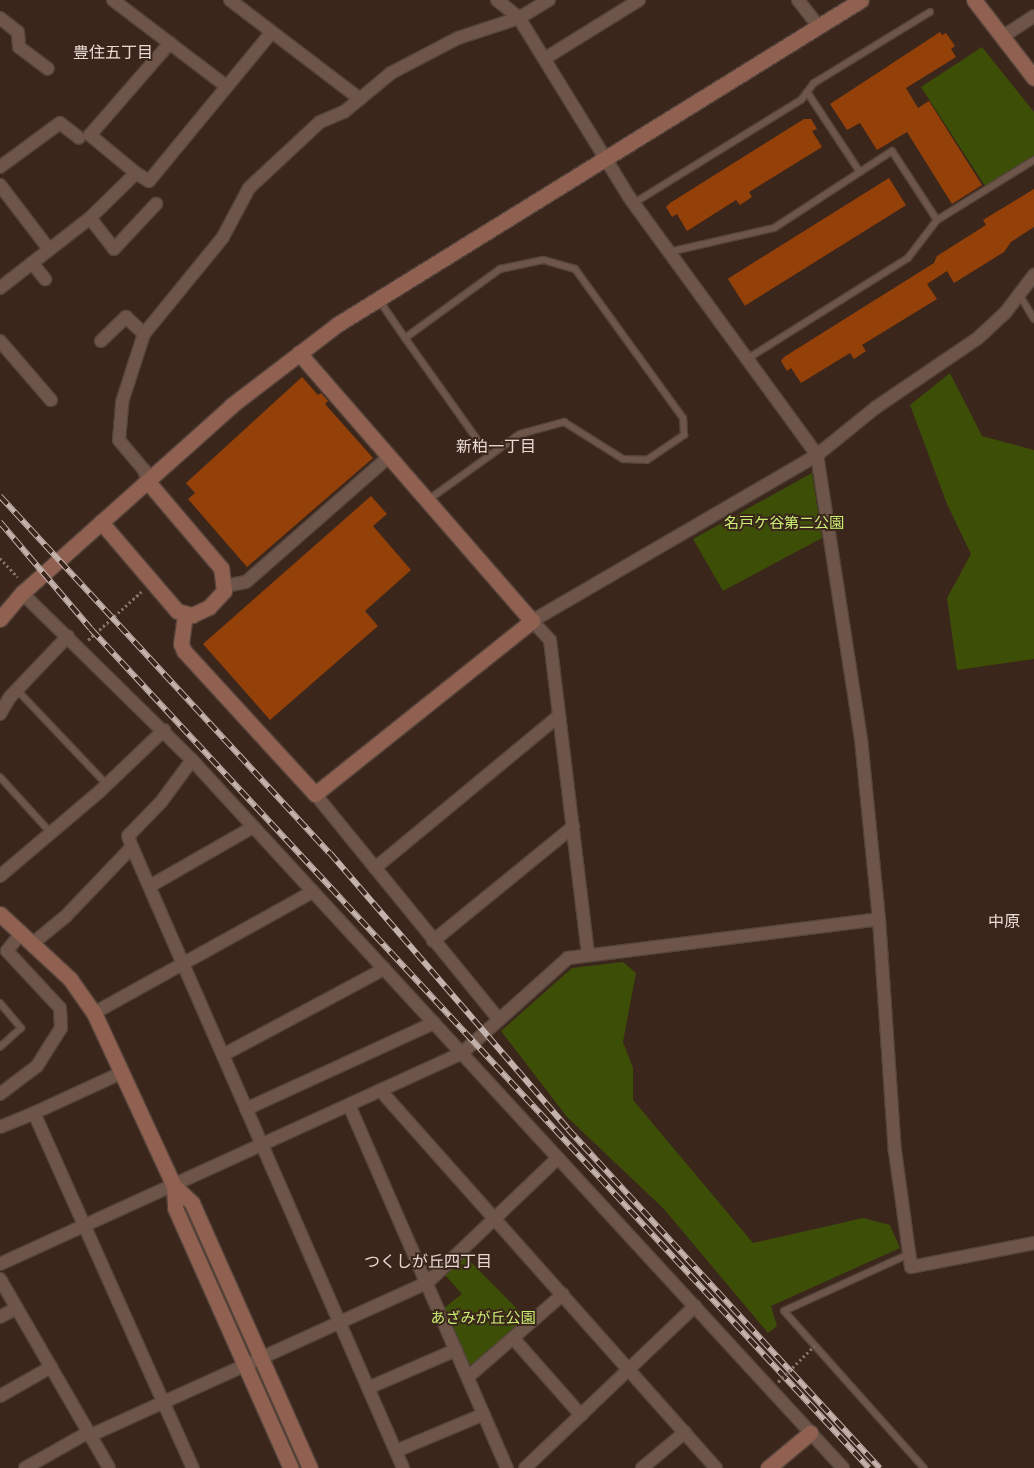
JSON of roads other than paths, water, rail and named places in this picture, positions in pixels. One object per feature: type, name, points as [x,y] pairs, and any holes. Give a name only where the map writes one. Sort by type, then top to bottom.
[{"type":"street","points":[[113,0],[226,86]]},
{"type":"street","points":[[230,0],[245,4],[272,32],[360,99]]},
{"type":"street","points":[[497,0],[519,18],[634,203],[817,455],[861,738],[879,919],[895,1151],[912,1267],[1034,1243]]},
{"type":"street","points":[[185,615],[209,607],[221,596],[225,586],[221,568],[148,482],[144,470],[119,440],[122,402],[144,334],[223,237],[249,188],[320,122],[344,112],[391,73],[458,38],[519,18],[549,0]]},
{"type":"street","points":[[544,59],[639,0]]},
{"type":"street","points":[[798,0],[818,26]]},
{"type":"street","points":[[0,619],[22,593],[232,405],[299,353],[378,298],[861,0]]},
{"type":"street","points":[[974,0],[1034,78]]},
{"type":"street","points":[[1002,38],[1034,16]]},
{"type":"street","points":[[0,18],[18,32],[19,47],[48,69]]},
{"type":"street","points":[[170,43],[90,135],[136,173],[149,181],[272,32]]},
{"type":"street","points":[[0,168],[60,123],[79,138]]},
{"type":"street","points":[[1,284],[32,263],[90,218],[136,173]]},
{"type":"street","points":[[0,185],[49,249]]},
{"type":"street","points":[[90,218],[114,249],[156,204]]},
{"type":"street","points":[[32,263],[45,279]]},
{"type":"street","points":[[315,794],[532,621],[817,455],[876,408],[978,338],[1034,275]]},
{"type":"street","points":[[101,341],[126,317],[144,334]]},
{"type":"street","points":[[0,340],[51,400]]},
{"type":"street","points":[[299,353],[550,640],[588,954]]},
{"type":"street","points":[[225,586],[246,582],[389,457]]},
{"type":"street","points":[[101,522],[152,582],[185,615]]},
{"type":"street","points":[[22,593],[164,730],[843,1468]]},
{"type":"street","points":[[185,615],[181,644],[184,650],[315,794],[498,1020]]},
{"type":"street","points":[[0,714],[17,690],[68,636]]},
{"type":"street","points":[[375,868],[559,716]]},
{"type":"street","points":[[0,876],[107,785],[164,730]]},
{"type":"street","points":[[192,760],[161,802],[128,836],[404,1468]]},
{"type":"street","points":[[433,942],[573,827]]},
{"type":"street","points":[[150,886],[253,828]]},
{"type":"street","points":[[32,944],[66,916],[132,847]]},
{"type":"street","points":[[94,1013],[312,892]]},
{"type":"street","points":[[0,914],[70,979],[94,1013],[174,1186],[192,1203],[310,1468]]},
{"type":"street","points":[[0,1264],[462,1053],[568,958],[879,919]]},
{"type":"street","points":[[0,1094],[37,1066],[61,1028],[60,1008],[7,951],[20,934]]},
{"type":"street","points":[[223,1055],[384,969]]},
{"type":"street","points":[[246,1109],[434,1023]]},
{"type":"street","points":[[0,1127],[121,1073]]},
{"type":"street","points":[[380,1090],[496,1218],[716,1468]]},
{"type":"street","points":[[349,1105],[507,1468]]},
{"type":"street","points":[[34,1113],[86,1225],[193,1468]]},
{"type":"street","points":[[25,1468],[88,1434],[164,1402],[427,1283],[558,1158]]},
{"type":"street","points":[[174,1186],[175,1208],[291,1468]]},
{"type":"street","points":[[0,1279],[109,1468]]},
{"type":"street","points":[[468,1376],[563,1294]]},
{"type":"street","points":[[525,1468],[695,1306]]},
{"type":"street","points":[[0,1317],[17,1308]]},
{"type":"street","points":[[513,1338],[581,1414]]},
{"type":"street","points":[[368,1388],[456,1350]]},
{"type":"street","points":[[0,1396],[51,1367]]},
{"type":"street","points":[[396,1450],[484,1414]]},
{"type":"street","points":[[642,1468],[685,1432]]},
{"type":"street","points":[[768,1468],[810,1433]]},
{"type":"lane","points":[[634,203],[800,100],[814,83],[930,12]]},
{"type":"lane","points":[[807,92],[860,172]]},
{"type":"lane","points":[[669,252],[774,228],[892,151],[937,220]]},
{"type":"lane","points":[[747,359],[908,258],[937,220],[1034,160]]},
{"type":"lane","points":[[405,338],[500,269],[543,260],[575,269],[683,418],[684,435],[647,460],[623,459],[564,422],[520,434],[427,501]]},
{"type":"lane","points":[[1019,294],[1034,319]]},
{"type":"lane","points":[[378,298],[489,456]]},
{"type":"lane","points":[[17,690],[107,785]]},
{"type":"lane","points":[[0,777],[51,834]]},
{"type":"lane","points":[[0,1003],[21,1028],[0,1047]]},
{"type":"lane","points":[[909,1254],[784,1311],[924,1468]]},
{"type":"railway","points":[[0,496],[330,853],[568,1129],[880,1468]]},
{"type":"railway","points":[[0,522],[91,629],[869,1468]]},
{"type":"district","name":"豊住五丁目","points":[[113,52]]},
{"type":"district","name":"新柏一丁目","points":[[496,446]]},
{"type":"district","name":"中原","points":[[1004,921]]},
{"type":"district","name":"つくしが丘四丁目","points":[[428,1261]]},
{"type":"park label","name":"名戸ケ谷第二公園","points":[[784,523]]},
{"type":"park label","name":"あざみが丘公園","points":[[483,1318]]}]
